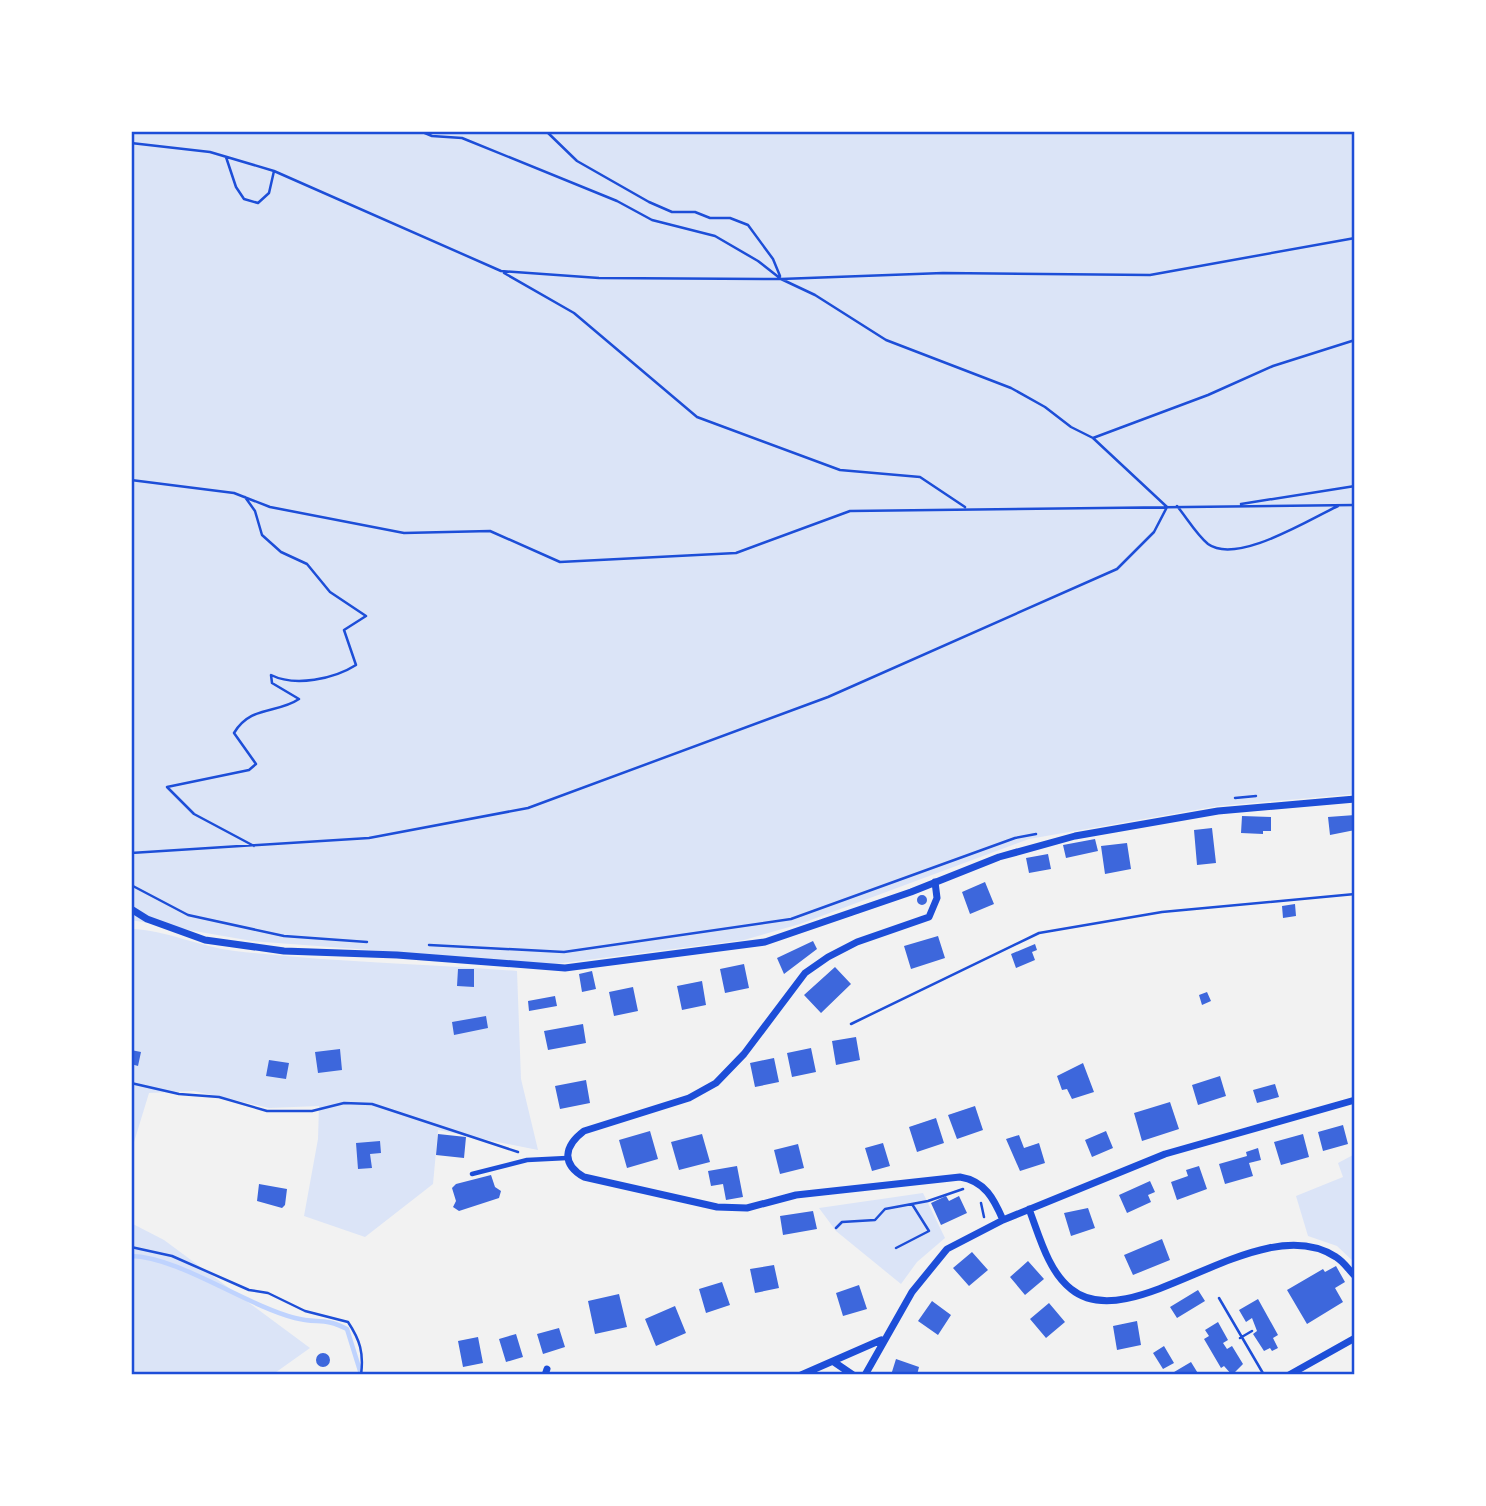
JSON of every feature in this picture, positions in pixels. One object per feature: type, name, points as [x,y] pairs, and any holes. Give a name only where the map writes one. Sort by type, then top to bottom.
[{"type":"street","points":[[131,909],[147,919],[205,940],[284,951],[397,955],[565,968],[765,942],[999,857],[1075,836],[1218,811],[1355,799]]},
{"type":"street","points":[[935,882],[937,898],[929,918],[858,942],[828,957],[805,973],[744,1054],[716,1083],[689,1098],[584,1131],[567,1150],[567,1158],[572,1171],[584,1177],[717,1208],[747,1208],[796,1195],[960,1177],[978,1183],[989,1192],[1003,1220]]},
{"type":"street","points":[[865,1375],[882,1340],[912,1292],[947,1249],[989,1226],[1165,1154],[1355,1100]]},
{"type":"street","points":[[1029,1209],[1048,1256],[1060,1276],[1071,1289],[1100,1301],[1118,1301],[1144,1294],[1228,1259],[1268,1249],[1306,1246],[1335,1256],[1355,1276]]},
{"type":"street","points":[[1289,1375],[1355,1338]]},
{"type":"street","points":[[801,1375],[882,1340]]},
{"type":"street","points":[[834,1362],[853,1375]]},
{"type":"lane","points":[[472,1174],[527,1160],[567,1158]]},
{"type":"path","points":[[420,131],[432,136],[462,138],[617,201],[652,220],[715,236],[758,261],[781,279],[815,295],[886,340],[1011,388],[1093,438],[1167,507]]},
{"type":"path","points":[[546,131],[577,161],[649,202],[673,212],[695,212],[710,218],[730,218],[747,225],[773,259],[781,279]]},
{"type":"path","points":[[131,143],[225,156],[274,171],[501,271],[574,313],[696,417],[840,470],[920,477],[967,508]]},
{"type":"path","points":[[225,156],[236,187],[244,200],[258,203],[269,193],[274,171]]},
{"type":"path","points":[[501,271],[599,278],[781,279],[943,274],[1150,275],[1355,238]]},
{"type":"path","points":[[1093,438],[1208,395],[1273,366],[1355,340]]},
{"type":"path","points":[[131,480],[234,493],[270,507],[404,533],[490,531],[560,562],[736,553],[850,511],[1355,505]]},
{"type":"path","points":[[1230,506],[1355,486]]},
{"type":"path","points":[[245,498],[255,511],[262,535],[281,552],[307,564],[330,592],[366,616],[344,630],[356,665],[341,674],[285,682],[271,675],[272,683],[299,699],[289,706],[260,710],[237,728],[234,733],[256,764],[249,770],[167,787],[194,814],[255,847]]},
{"type":"path","points":[[1177,506],[1209,544],[1225,550],[1258,544],[1340,505]]},
{"type":"path","points":[[131,853],[369,838],[528,808],[828,697],[1117,569],[1154,532],[1167,507]]},
{"type":"path","points":[[422,945],[564,952],[791,919],[906,877]]},
{"type":"path","points":[[131,885],[188,915],[284,936],[368,942]]},
{"type":"path","points":[[851,1024],[1039,933],[1162,912],[1355,894]]},
{"type":"path","points":[[131,1083],[178,1094],[219,1097],[267,1111],[312,1111],[344,1103],[372,1104],[519,1152]]},
{"type":"path","points":[[838,1219],[842,1222],[875,1220],[885,1209],[963,1189]]},
{"type":"path","points":[[981,1203],[989,1226]]},
{"type":"path","points":[[896,1248],[929,1231],[912,1204]]},
{"type":"path","points":[[836,1228],[842,1222]]},
{"type":"path","points":[[131,1247],[172,1256],[249,1290],[268,1293],[305,1311],[348,1322],[364,1359],[361,1375]]},
{"type":"path","points":[[1219,1298],[1264,1375]]},
{"type":"path","points":[[1240,1338],[1252,1331]]},
{"type":"shaded area","points":[[131,131],[1355,131],[1355,794],[1218,806],[1029,839],[800,924],[744,940],[555,964],[252,941],[131,920]]},
{"type":"shaded area","points":[[131,929],[157,932],[235,951],[270,955],[517,971],[521,1079],[538,1150],[438,1130],[433,1184],[365,1237],[304,1216],[318,1139],[319,1106],[269,1108],[194,1091],[149,1093],[131,1152]]},
{"type":"shaded area","points":[[1355,1154],[1355,1263],[1337,1246],[1308,1236],[1296,1196],[1343,1177],[1338,1163]]},
{"type":"shaded area","points":[[923,1193],[945,1238],[917,1262],[901,1284],[836,1231],[819,1208]]},
{"type":"shaded area","points":[[131,1223],[164,1240],[310,1348],[272,1375],[131,1375]]},
{"type":"building","points":[[1355,815],[1355,830],[1330,835],[1328,817]]},
{"type":"building","points":[[1242,816],[1271,817],[1271,831],[1263,831],[1263,834],[1241,833]]},
{"type":"building","points":[[1212,828],[1216,863],[1197,865],[1194,830]]},
{"type":"building","points":[[1095,839],[1098,851],[1066,858],[1063,845]]},
{"type":"building","points":[[1127,843],[1131,869],[1105,874],[1101,846]]},
{"type":"building","points":[[1048,854],[1051,869],[1029,873],[1026,858]]},
{"type":"building","points":[[985,882],[994,904],[970,914],[962,892]]},
{"type":"building","points":[[922,895],[926,896],[926,904],[922,905],[918,904],[917,900],[918,896]]},
{"type":"building","points":[[1295,904],[1296,916],[1283,918],[1282,906]]},
{"type":"building","points":[[938,936],[945,958],[911,969],[904,946]]},
{"type":"building","points":[[813,941],[817,949],[784,974],[777,958]]},
{"type":"building","points":[[1035,944],[1037,950],[1032,952],[1035,960],[1016,968],[1011,954]]},
{"type":"building","points":[[744,964],[749,988],[725,993],[720,969]]},
{"type":"building","points":[[835,967],[851,984],[821,1013],[804,995]]},
{"type":"building","points":[[458,969],[474,969],[474,987],[457,986]]},
{"type":"building","points":[[592,971],[596,989],[582,992],[579,974]]},
{"type":"building","points":[[702,981],[706,1005],[682,1010],[677,986]]},
{"type":"building","points":[[633,987],[638,1011],[614,1016],[609,992]]},
{"type":"building","points":[[1207,992],[1211,1001],[1202,1005],[1199,995]]},
{"type":"building","points":[[555,996],[557,1006],[529,1011],[528,1001]]},
{"type":"building","points":[[486,1016],[488,1028],[454,1035],[452,1022]]},
{"type":"building","points":[[583,1024],[586,1043],[548,1050],[544,1031]]},
{"type":"building","points":[[856,1037],[860,1060],[836,1065],[832,1041]]},
{"type":"building","points":[[811,1048],[816,1072],[792,1077],[787,1053]]},
{"type":"building","points":[[340,1049],[342,1070],[318,1073],[315,1052]]},
{"type":"building","points":[[131,1050],[141,1052],[138,1066],[131,1064]]},
{"type":"building","points":[[774,1058],[779,1082],[755,1087],[750,1063]]},
{"type":"building","points":[[269,1060],[289,1063],[286,1079],[266,1076]]},
{"type":"building","points":[[1083,1063],[1094,1092],[1072,1099],[1067,1089],[1062,1090],[1057,1076]]},
{"type":"building","points":[[1220,1076],[1226,1096],[1198,1105],[1192,1085]]},
{"type":"building","points":[[586,1080],[590,1103],[560,1109],[555,1086]]},
{"type":"building","points":[[1275,1084],[1279,1097],[1257,1103],[1253,1090]]},
{"type":"building","points":[[1170,1102],[1179,1129],[1142,1141],[1134,1113]]},
{"type":"building","points":[[975,1106],[983,1130],[957,1139],[948,1115]]},
{"type":"building","points":[[936,1118],[944,1143],[917,1152],[909,1127]]},
{"type":"building","points":[[1343,1125],[1348,1144],[1323,1151],[1318,1132]]},
{"type":"building","points":[[650,1131],[658,1159],[627,1168],[619,1140]]},
{"type":"building","points":[[1106,1131],[1113,1148],[1092,1157],[1085,1140]]},
{"type":"building","points":[[438,1134],[466,1137],[464,1158],[436,1155]]},
{"type":"building","points":[[702,1134],[710,1162],[679,1170],[671,1142]]},
{"type":"building","points":[[1303,1134],[1309,1157],[1281,1165],[1274,1142]]},
{"type":"building","points":[[1019,1135],[1024,1148],[1039,1143],[1045,1163],[1020,1171],[1006,1139]]},
{"type":"building","points":[[380,1141],[381,1153],[370,1154],[372,1168],[358,1169],[356,1143]]},
{"type":"building","points":[[883,1143],[890,1166],[872,1171],[865,1148]]},
{"type":"building","points":[[798,1144],[804,1168],[780,1174],[774,1150]]},
{"type":"building","points":[[1258,1148],[1261,1160],[1249,1163],[1253,1176],[1225,1184],[1219,1164],[1247,1156],[1246,1152]]},
{"type":"building","points":[[737,1166],[743,1197],[726,1200],[723,1184],[711,1186],[708,1171]]},
{"type":"building","points":[[1199,1166],[1207,1189],[1177,1200],[1171,1182],[1188,1176],[1186,1170]]},
{"type":"building","points":[[491,1175],[495,1187],[501,1191],[499,1198],[459,1211],[453,1207],[456,1201],[452,1188],[456,1184]]},
{"type":"building","points":[[1150,1181],[1155,1192],[1148,1195],[1151,1202],[1127,1213],[1119,1195]]},
{"type":"building","points":[[259,1184],[287,1189],[285,1205],[282,1208],[257,1201]]},
{"type":"building","points":[[946,1196],[949,1201],[959,1196],[967,1213],[941,1225],[931,1203]]},
{"type":"building","points":[[1088,1208],[1095,1228],[1071,1236],[1064,1213]]},
{"type":"building","points":[[813,1211],[817,1229],[783,1235],[780,1216]]},
{"type":"building","points":[[1162,1239],[1170,1260],[1133,1275],[1124,1255]]},
{"type":"building","points":[[972,1252],[988,1270],[969,1286],[953,1268]]},
{"type":"building","points":[[1028,1261],[1044,1279],[1025,1295],[1010,1277]]},
{"type":"building","points":[[774,1265],[779,1288],[755,1293],[750,1269]]},
{"type":"building","points":[[1336,1266],[1345,1282],[1335,1288],[1343,1302],[1307,1324],[1287,1290],[1323,1269],[1325,1272]]},
{"type":"building","points":[[722,1282],[730,1305],[706,1313],[699,1289]]},
{"type":"building","points":[[859,1285],[867,1309],[843,1316],[836,1293]]},
{"type":"building","points":[[1198,1290],[1205,1301],[1177,1318],[1170,1307]]},
{"type":"building","points":[[619,1294],[627,1327],[595,1334],[588,1301]]},
{"type":"building","points":[[1258,1299],[1278,1335],[1273,1338],[1278,1348],[1272,1351],[1270,1348],[1264,1351],[1253,1334],[1257,1331],[1252,1318],[1246,1322],[1239,1310]]},
{"type":"building","points":[[932,1301],[951,1315],[938,1335],[918,1321]]},
{"type":"building","points":[[1049,1303],[1065,1322],[1046,1338],[1030,1319]]},
{"type":"building","points":[[675,1306],[686,1333],[656,1346],[645,1319]]},
{"type":"building","points":[[1137,1321],[1141,1345],[1117,1350],[1113,1326]]},
{"type":"building","points":[[1218,1322],[1228,1340],[1223,1343],[1227,1349],[1232,1346],[1243,1364],[1232,1375],[1224,1366],[1221,1368],[1204,1339],[1209,1336],[1205,1330]]},
{"type":"building","points":[[559,1328],[565,1347],[543,1354],[537,1334]]},
{"type":"building","points":[[516,1334],[523,1357],[506,1362],[499,1339]]},
{"type":"building","points":[[478,1337],[483,1363],[463,1367],[458,1341]]},
{"type":"building","points":[[1164,1346],[1174,1363],[1163,1369],[1153,1353]]},
{"type":"building","points":[[323,1353],[328,1355],[328,1365],[323,1367],[318,1365],[316,1360],[318,1355]]},
{"type":"building","points":[[896,1359],[919,1367],[917,1375],[891,1375]]},
{"type":"building","points":[[1191,1362],[1199,1375],[1169,1375]]},
{"type":"waterway","points":[[131,1256],[170,1264],[276,1312],[303,1320],[332,1323],[347,1329],[361,1374]]}]
